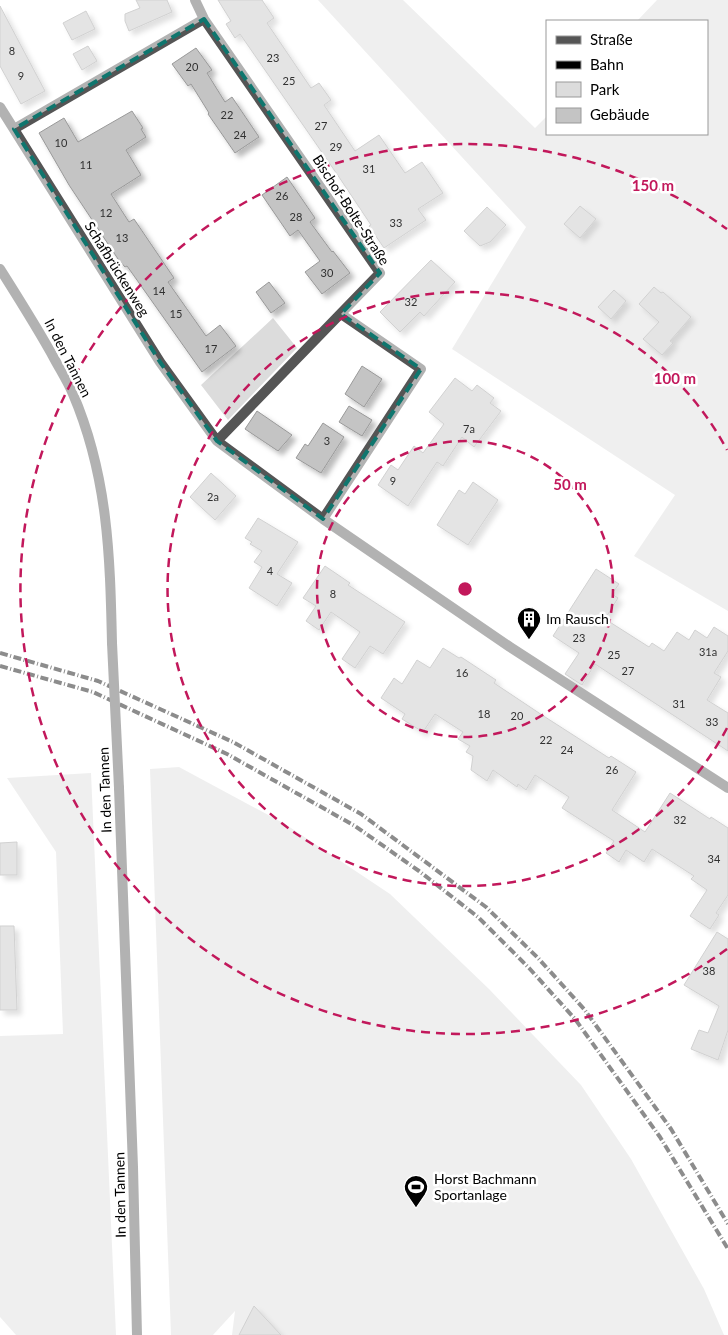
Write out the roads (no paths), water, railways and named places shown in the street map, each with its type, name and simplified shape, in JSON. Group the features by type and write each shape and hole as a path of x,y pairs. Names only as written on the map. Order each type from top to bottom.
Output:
{"street":[{"name":"Bischof-Bolte-Straße","path":"195,0 204,19 380,273 217,441"},
{"path":"14,129 204,19"},
{"name":"Schafbrückenweg","path":"0,107 160,362 217,441"},
{"name":"In den Tannen","path":"0,269 32,319 73,392 96,462 106,516 110,561 134,1167 136,1335"},
{"path":"323,519 421,369 341,314"},
{"path":"217,441 323,519 510,647 728,788"}],"railway":[{"path":"0,653 98,681 233,742 361,814 486,907 538,958 584,1009 671,1129 728,1224"},
{"path":"0,666 93,692 227,754 355,826 419,871 478,917 529,968 575,1019 660,1137 728,1249"}],"place":[{"name":"Im Rausch","path":"529,640"},
{"name":"Horst Bachmann Sportanlage","path":"416,1208"}]}
